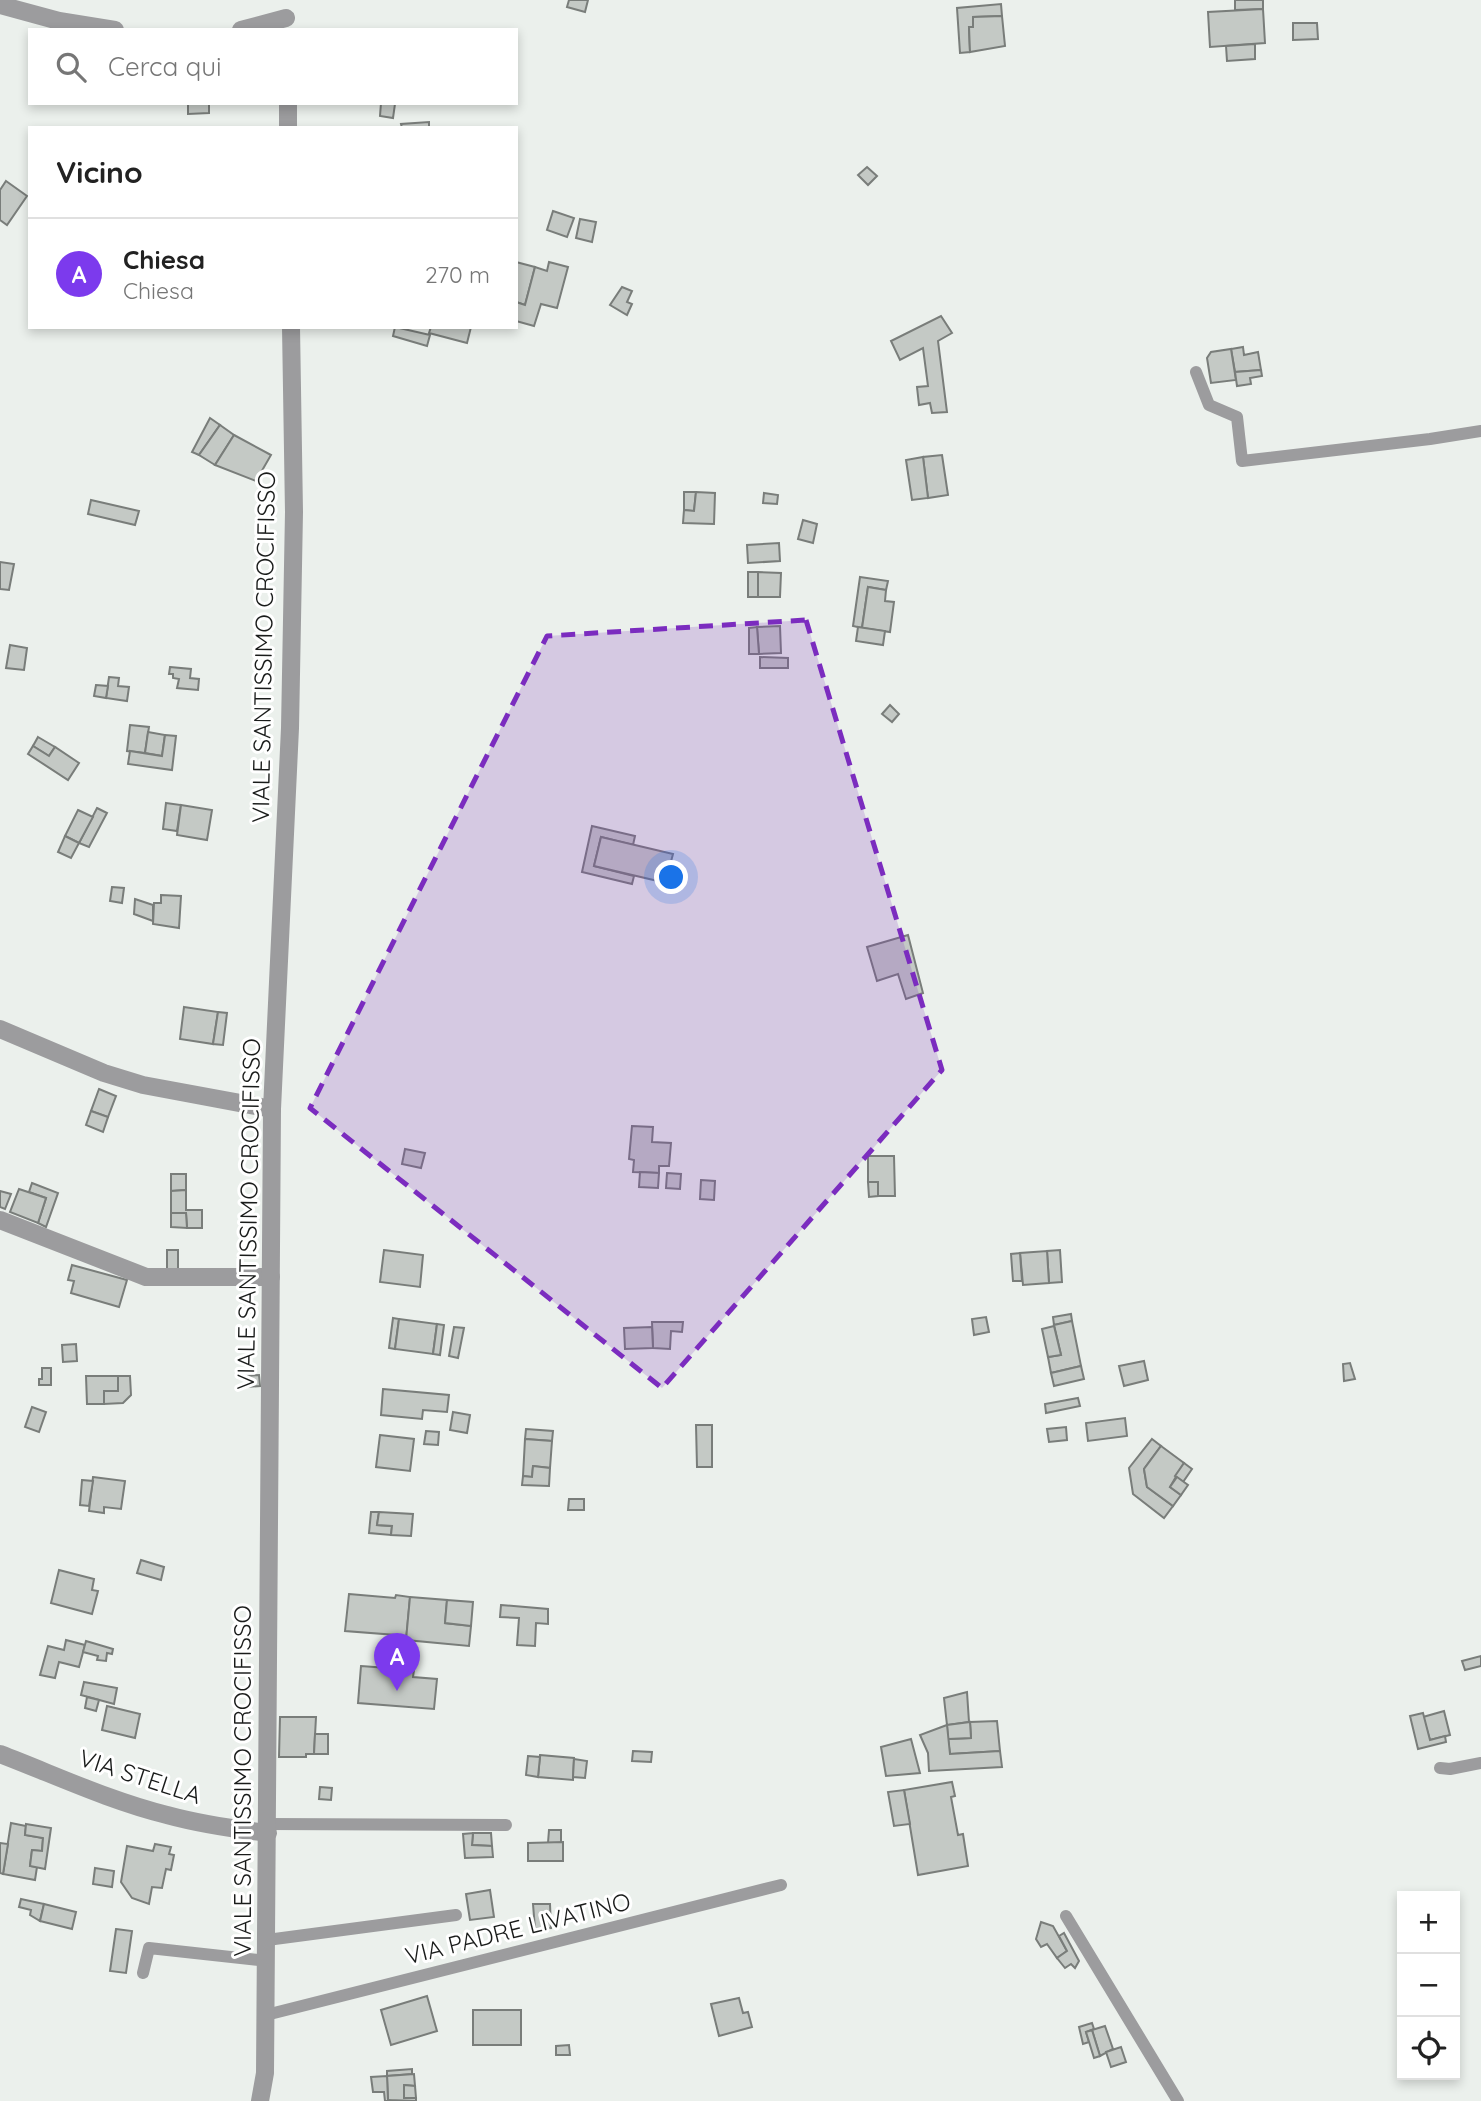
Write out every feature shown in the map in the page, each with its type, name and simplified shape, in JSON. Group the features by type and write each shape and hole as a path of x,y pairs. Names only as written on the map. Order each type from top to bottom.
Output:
{"street":[{"path":"0,5 59,21 102,28"},
{"path":"247,28 286,16"},
{"path":"288,105 288,126"},
{"name":"VIALE SANTISSIMO CROCIFISSO","path":"260,2101 265,2073 267,1961 272,1109 290,728 294,512 291,329"},
{"path":"0,1029 104,1073 143,1085 272,1109"},
{"path":"0,1220 146,1277 271,1278"},
{"name":"VIA STELLA","path":"0,1754 164,1815 215,1826 268,1828"}],"lane":[{"path":"1196,372 1209,405 1237,417 1242,461 1481,431"},
{"path":"1440,1768 1450,1769 1481,1763"},
{"path":"268,1828 506,1825"},
{"name":"VIA PADRE LIVATINO","path":"266,2015 781,1885"},
{"path":"267,1940 456,1915"},
{"path":"1066,1916 1178,2101"},
{"path":"143,1973 149,1948 267,1961"}],"highlighted area":[{"path":"806,620 942,1070 662,1388 310,1108 547,636"}],"building":[{"path":"569,0 588,0 585,12 567,7"},
{"path":"1235,0 1263,0 1263,9 1235,10"},
{"path":"1001,4 1002,16 973,17 973,27 969,27 970,52 960,53 957,8"},
{"path":"1263,9 1265,43 1210,47 1208,12"},
{"path":"1002,16 1005,46 970,52 969,27 973,27 973,17"},
{"path":"1293,23 1317,23 1318,39 1293,40"},
{"path":"1255,44 1255,59 1227,61 1226,46"},
{"path":"188,105 209,105 209,113 188,114"},
{"path":"381,105 395,105 393,118 380,116"},
{"path":"429,122 429,126 402,126"},
{"path":"867,167 877,176 868,185 858,175"},
{"path":"6,181 27,196 7,225 0,220 0,190"},
{"path":"553,211 574,218 567,237 547,230"},
{"path":"580,219 596,222 592,242 576,238"},
{"path":"549,262 568,267 557,308 541,304 534,326 518,322 518,303 525,305 535,267 547,271"},
{"path":"518,263 535,267 525,305 518,303"},
{"path":"622,287 632,291 627,302 632,304 627,315 610,305"},
{"path":"941,316 952,333 938,341 947,412 932,413 930,403 919,405 917,387 928,386 923,348 900,360 891,341"},
{"path":"395,329 430,335 427,346 393,336"},
{"path":"430,329 470,329 467,343 429,333"},
{"path":"1243,347 1244,355 1258,352 1261,370 1235,372 1231,349"},
{"path":"1231,349 1236,380 1211,383 1207,358 1211,352"},
{"path":"1261,370 1262,376 1250,378 1251,384 1237,386 1235,372"},
{"path":"210,418 220,425 199,455 192,452"},
{"path":"220,425 234,435 215,465 199,455"},
{"path":"234,435 271,455 256,481 215,465"},
{"path":"942,455 948,495 928,498 923,457"},
{"path":"923,457 928,498 912,500 906,460"},
{"path":"684,492 696,492 694,511 684,510"},
{"path":"696,492 715,493 714,524 683,523 684,510 694,511"},
{"path":"764,493 778,495 777,504 763,503"},
{"path":"91,500 139,511 135,525 88,514"},
{"path":"803,520 817,524 813,543 798,539"},
{"path":"779,543 780,561 748,563 747,545"},
{"path":"0,562 14,564 9,590 0,589"},
{"path":"748,572 758,572 758,597 748,597"},
{"path":"758,572 781,573 780,597 758,597"},
{"path":"860,577 888,581 886,590 868,587 862,628 853,626"},
{"path":"868,587 886,590 885,601 894,602 890,632 862,628"},
{"path":"780,626 781,653 759,654 757,627"},
{"path":"757,627 759,654 749,654 749,628"},
{"path":"858,627 885,631 883,645 856,641"},
{"path":"10,645 27,648 24,670 6,668"},
{"path":"760,657 788,658 788,668 760,668"},
{"path":"170,667 191,669 190,678 199,679 198,690 177,688 179,679 169,674"},
{"path":"109,677 119,678 118,686 129,687 127,701 106,698"},
{"path":"96,685 108,686 106,698 94,696"},
{"path":"890,705 899,714 892,722 882,714"},
{"path":"130,725 149,727 145,753 127,751"},
{"path":"148,732 165,735 162,756 145,753"},
{"path":"165,735 176,736 172,770 128,764 130,751 162,756"},
{"path":"38,737 55,747 49,756 33,746"},
{"path":"33,746 49,756 55,747 79,763 68,780 28,754"},
{"path":"166,803 181,805 177,831 163,829"},
{"path":"181,805 212,810 207,840 177,835"},
{"path":"97,808 107,813 89,847 79,843"},
{"path":"78,810 93,817 79,843 65,836"},
{"path":"592,826 635,836 633,845 601,837 594,866 634,876 632,884 582,872"},
{"path":"65,836 79,843 71,858 58,852"},
{"path":"601,837 673,854 662,882 594,866"},
{"path":"112,887 124,888 122,903 110,901"},
{"path":"161,895 181,896 179,928 153,924 154,903 161,903"},
{"path":"135,899 153,905 153,921 134,914"},
{"path":"908,935 923,993 906,999 898,974 877,981 867,947"},
{"path":"184,1007 218,1012 213,1044 180,1039"},
{"path":"218,1012 227,1013 223,1045 213,1044"},
{"path":"99,1089 116,1096 108,1117 91,1111"},
{"path":"91,1111 108,1117 103,1132 86,1125"},
{"path":"632,1126 653,1127 652,1142 671,1143 669,1166 659,1166 659,1173 633,1172 634,1160 629,1159"},
{"path":"405,1149 425,1153 421,1168 402,1164"},
{"path":"868,1156 894,1156 895,1196 878,1196 878,1182 868,1182"},
{"path":"640,1172 659,1173 658,1188 639,1187"},
{"path":"667,1173 681,1174 680,1189 666,1188"},
{"path":"171,1174 186,1174 186,1190 171,1191"},
{"path":"701,1180 715,1181 714,1200 700,1199"},
{"path":"868,1182 878,1182 878,1196 869,1197"},
{"path":"32,1183 58,1193 46,1227 38,1223 46,1198 29,1192"},
{"path":"19,1189 46,1198 38,1223 10,1212"},
{"path":"186,1190 186,1210 202,1210 202,1228 187,1228 186,1213 171,1213 171,1191"},
{"path":"0,1191 11,1194 5,1209 0,1207"},
{"path":"171,1213 186,1213 187,1228 171,1227"},
{"path":"167,1250 178,1250 178,1273 167,1273"},
{"path":"384,1250 423,1255 420,1287 380,1282"},
{"path":"1060,1250 1062,1282 1049,1283 1047,1251"},
{"path":"1047,1251 1049,1283 1023,1285 1020,1253"},
{"path":"1020,1253 1022,1281 1013,1281 1011,1254"},
{"path":"72,1265 127,1280 119,1307 71,1293 74,1281 68,1280"},
{"path":"1071,1314 1072,1321 1054,1325 1053,1317"},
{"path":"986,1317 989,1332 974,1335 972,1319"},
{"path":"393,1318 399,1319 395,1349 389,1348"},
{"path":"399,1319 437,1324 433,1354 395,1349"},
{"path":"1072,1321 1081,1366 1051,1373 1048,1357 1061,1355 1054,1325"},
{"path":"652,1322 683,1322 682,1332 671,1331 670,1349 653,1348"},
{"path":"437,1324 444,1325 440,1355 433,1354"},
{"path":"1054,1326 1061,1355 1048,1357 1042,1329"},
{"path":"454,1327 464,1328 458,1358 449,1356"},
{"path":"652,1327 653,1348 625,1349 624,1328"},
{"path":"76,1344 77,1361 63,1362 62,1345"},
{"path":"1144,1361 1148,1380 1124,1386 1119,1366"},
{"path":"1350,1363 1355,1379 1344,1381 1343,1364"},
{"path":"1081,1366 1084,1379 1054,1386 1051,1373"},
{"path":"42,1368 51,1368 51,1385 39,1385"},
{"path":"259,1375 260,1386 246,1387 245,1376"},
{"path":"86,1376 118,1376 118,1391 104,1391 104,1404 87,1404"},
{"path":"118,1376 130,1376 131,1395 123,1403 104,1404 104,1391 118,1391"},
{"path":"383,1389 449,1395 447,1412 423,1410 422,1419 381,1415"},
{"path":"1078,1398 1080,1406 1046,1413 1045,1404"},
{"path":"32,1407 46,1412 39,1432 25,1427"},
{"path":"453,1412 470,1415 467,1433 450,1430"},
{"path":"1125,1418 1127,1436 1088,1441 1086,1423"},
{"path":"696,1425 712,1425 712,1467 697,1467"},
{"path":"1066,1427 1067,1440 1049,1442 1047,1429"},
{"path":"526,1429 553,1431 552,1441 525,1439"},
{"path":"426,1431 439,1432 438,1445 424,1444"},
{"path":"380,1435 414,1439 410,1471 376,1467"},
{"path":"525,1439 552,1441 550,1468 533,1466 532,1477 523,1476"},
{"path":"1152,1439 1161,1446 1144,1469 1147,1487 1173,1506 1164,1518 1133,1494 1129,1468"},
{"path":"1161,1446 1184,1463 1170,1487 1181,1495 1173,1506 1147,1487 1144,1469"},
{"path":"1184,1463 1192,1469 1183,1482 1175,1476"},
{"path":"533,1466 550,1468 549,1486 522,1485 523,1476 532,1477"},
{"path":"93,1477 125,1481 121,1509 104,1507 104,1513 89,1511"},
{"path":"1177,1477 1188,1485 1181,1495 1170,1487"},
{"path":"82,1480 93,1481 89,1506 80,1505"},
{"path":"569,1499 584,1499 584,1510 568,1510"},
{"path":"371,1512 379,1512 377,1525 392,1526 391,1535 369,1533"},
{"path":"379,1512 413,1514 411,1536 391,1535 392,1526 377,1525"},
{"path":"141,1560 164,1567 161,1580 137,1573"},
{"path":"59,1570 94,1579 92,1590 98,1591 92,1614 51,1603"},
{"path":"349,1594 410,1597 406,1640 396,1639 396,1635 345,1631"},
{"path":"410,1597 447,1600 445,1623 471,1626 469,1646 406,1640"},
{"path":"447,1600 473,1602 471,1626 445,1623"},
{"path":"501,1605 548,1609 548,1624 536,1623 535,1646 517,1645 519,1618 500,1617"},
{"path":"66,1640 85,1645 79,1667 59,1662 55,1678 40,1675 48,1646 64,1650"},
{"path":"86,1641 113,1649 112,1654 107,1653 106,1661 97,1660 98,1656 83,1652"},
{"path":"1481,1656 1481,1666 1465,1670 1462,1661"},
{"path":"361,1666 414,1670 413,1677 437,1679 434,1709 358,1703"},
{"path":"84,1682 117,1688 114,1704 81,1695"},
{"path":"967,1692 969,1722 947,1725 944,1698"},
{"path":"87,1697 99,1700 96,1711 85,1708"},
{"path":"107,1706 140,1714 135,1738 102,1730"},
{"path":"1444,1711 1450,1735 1430,1740 1423,1717"},
{"path":"1423,1713 1430,1740 1445,1736 1446,1742 1418,1749 1410,1716"},
{"path":"280,1717 316,1717 314,1754 306,1754 306,1757 279,1757"},
{"path":"997,1721 1000,1751 950,1754 948,1739 971,1738 970,1722"},
{"path":"970,1722 971,1738 948,1739 947,1725"},
{"path":"947,1725 950,1754 1000,1751 1002,1767 929,1771 928,1753 920,1735"},
{"path":"315,1734 328,1734 328,1754 314,1754"},
{"path":"911,1739 920,1773 886,1776 881,1747"},
{"path":"633,1751 652,1752 651,1762 632,1761"},
{"path":"540,1755 574,1758 573,1780 538,1777"},
{"path":"528,1756 540,1757 538,1777 526,1775"},
{"path":"574,1759 587,1761 585,1778 573,1777"},
{"path":"952,1782 955,1796 951,1797 958,1835 963,1834 968,1866 918,1875 904,1790"},
{"path":"320,1787 332,1788 331,1800 319,1799"},
{"path":"904,1790 910,1824 894,1826 888,1792"},
{"path":"11,1823 26,1826 25,1835 43,1838 42,1851 32,1850 30,1866 37,1867 35,1880 3,1874"},
{"path":"26,1824 51,1828 45,1869 30,1866 32,1850 42,1851 43,1838 25,1835"},
{"path":"549,1830 561,1830 561,1843 548,1843"},
{"path":"473,1833 491,1833 492,1846 472,1845"},
{"path":"473,1833 472,1845 492,1846 493,1857 465,1858 463,1834"},
{"path":"563,1842 563,1861 528,1861 528,1843"},
{"path":"0,1843 8,1844 3,1874 0,1873"},
{"path":"155,1844 171,1847 169,1854 174,1855 171,1870 166,1869 162,1888 152,1887 149,1904 132,1898 121,1882 127,1846 153,1851"},
{"path":"95,1868 114,1871 112,1887 93,1884"},
{"path":"490,1890 494,1917 470,1920 466,1894"},
{"path":"21,1899 44,1904 40,1921 30,1915 31,1910 19,1907"},
{"path":"44,1904 76,1912 72,1929 40,1921"},
{"path":"533,1904 550,1904 551,1928 535,1929"},
{"path":"1041,1922 1053,1926 1067,1951 1057,1958 1047,1944 1041,1947 1036,1939"},
{"path":"116,1929 132,1931 126,1973 110,1971"},
{"path":"1064,1933 1079,1961 1075,1968 1071,1964 1065,1968 1057,1958 1067,1951 1059,1936"},
{"path":"427,1996 437,2031 391,2045 381,2010"},
{"path":"739,1998 743,2013 748,2012 752,2027 719,2036 711,2004"},
{"path":"473,2010 521,2010 521,2045 473,2045"},
{"path":"1092,2023 1094,2029 1086,2032 1089,2042 1083,2044 1079,2027"},
{"path":"1105,2026 1113,2049 1100,2056 1092,2030"},
{"path":"1092,2030 1100,2056 1094,2058 1086,2032"},
{"path":"569,2045 570,2055 556,2055 556,2046"},
{"path":"1121,2047 1126,2062 1111,2067 1106,2052"},
{"path":"412,2069 412,2074 387,2076 387,2071"},
{"path":"414,2074 415,2086 404,2085 404,2098 416,2098 416,2101 388,2100 387,2076"},
{"path":"387,2076 388,2100 392,2101 385,2101 384,2092 373,2092 371,2077"},
{"path":"404,2085 415,2086 416,2098 404,2098"}],"place":[{"name":"Chiesa","path":"397,1691"}]}
